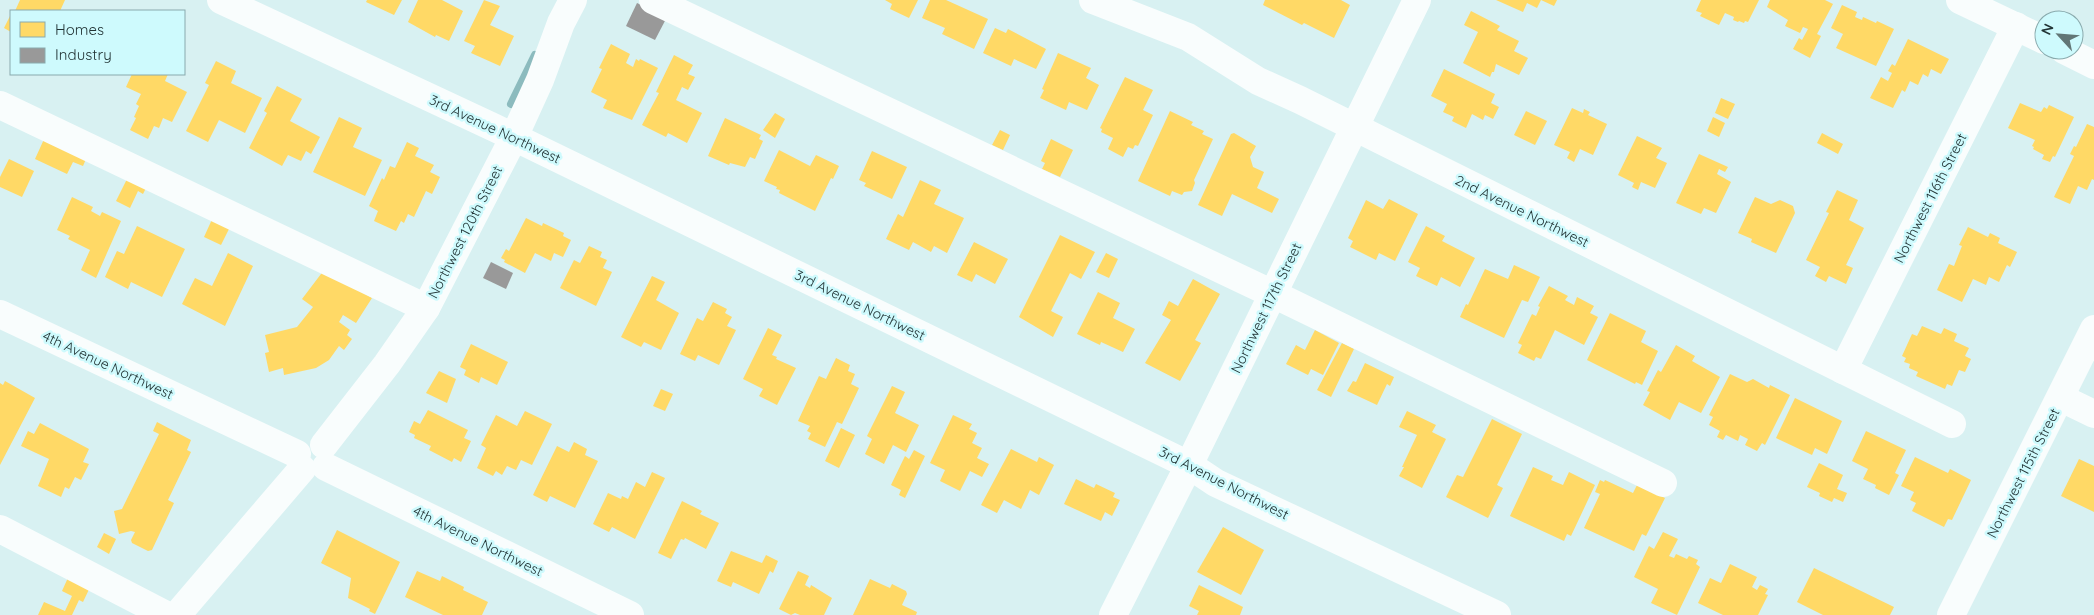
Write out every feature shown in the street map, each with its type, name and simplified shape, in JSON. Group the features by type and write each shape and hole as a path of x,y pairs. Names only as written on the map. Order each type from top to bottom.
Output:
{"street":[{"name":"3rd Avenue Northwest","path":"220,0 514,137 1189,465 1216,483 1497,615"},
{"name":"Northwest 120th Street","path":"177,615 312,458 387,364 426,308 514,137 540,80 561,23 572,0"},
{"path":"653,0 1273,294 1663,483"},
{"name":"2nd Avenue Northwest","path":"1093,0 1188,36 1258,81 1952,424"},
{"name":"Northwest 117th Street","path":"1113,615 1418,0"},
{"path":"1960,0 2034,35"},
{"name":"Northwest 116th Street","path":"1843,370 2016,26"},
{"path":"0,105 426,308"},
{"name":"4th Avenue Northwest","path":"0,314 312,458 630,615"},
{"name":"Northwest 115th Street","path":"1951,615 2094,329"},
{"path":"2061,398 2094,414"},
{"path":"0,529 166,615"}],"building: Homes":[{"path":"20,0 65,0 60,10 15,10"},
{"path":"367,0 402,0 394,15 366,2"},
{"path":"418,0 442,0 463,11 449,41 436,35 435,37 408,22"},
{"path":"484,0 500,6 490,25 514,36 500,66 471,53 475,46 464,41"},
{"path":"885,0 918,0 909,18 890,9 892,4"},
{"path":"930,0 946,0 988,19 974,49 942,34 945,28 922,18"},
{"path":"1265,0 1341,0 1350,5 1334,38 1304,23 1302,25 1263,5"},
{"path":"1496,0 1541,0 1537,8 1527,3 1523,12"},
{"path":"1541,0 1557,0 1554,6"},
{"path":"1701,0 1759,0 1748,22 1738,22 1733,20 1734,17 1725,13 1719,25 1700,16 1702,13 1696,11"},
{"path":"1770,0 1825,0 1833,4 1817,34 1821,36 1810,58 1793,49 1799,38 1802,40 1808,29 1803,27 1800,33 1785,26 1788,20 1767,7"},
{"path":"1842,5 1857,12 1855,17 1862,20 1863,17 1876,23 1877,21 1894,29 1876,66 1836,48 1843,34 1831,28"},
{"path":"1471,11 1500,26 1497,30 1519,41 1514,51 1528,58 1519,75 1496,64 1494,72 1492,72 1490,77 1463,63 1478,32 1464,25"},
{"path":"10,16 10,31 4,28"},
{"path":"995,28 1006,33 1008,29 1046,49 1036,69 1014,59 1011,66 983,53"},
{"path":"1908,39 1949,59 1941,74 1931,69 1928,77 1923,74 1918,85 1910,81 1905,92 1902,90 1893,108 1870,98 1881,77 1888,81 1892,73 1888,71 1892,64 1895,66"},
{"path":"611,44 630,54 626,63 633,67 636,59 639,61 640,59 658,68 632,120 603,108 607,100 591,92 602,69 599,68"},
{"path":"1058,53 1091,68 1086,78 1099,85 1087,110 1069,102 1066,110 1040,98"},
{"path":"674,55 693,65 688,74 695,77 688,90 682,87 676,100 702,113 687,143 668,133 666,137 642,125 659,93 656,92"},
{"path":"216,61 236,71 231,83 262,98 245,133 219,120 208,142 186,131 209,85 205,83"},
{"path":"1444,69 1495,94 1491,103 1499,107 1493,119 1485,115 1483,120 1472,114 1466,128 1452,121 1454,117 1443,112 1447,104 1431,96"},
{"path":"132,75 168,75 165,81 187,92 172,122 163,118 159,128 154,126 148,139 130,130 136,118 134,117 139,106 136,104 141,94 126,87"},
{"path":"1125,77 1153,90 1143,110 1153,115 1138,146 1135,145 1133,149 1128,147 1123,157 1108,149 1113,138 1101,132 1102,129 1100,128"},
{"path":"277,86 302,99 290,121 320,137 311,154 306,151 301,161 288,155 282,166 249,148 267,113 264,111"},
{"path":"1721,98 1735,104 1728,119 1715,113"},
{"path":"2020,103 2041,112 2044,107 2047,109 2049,105 2074,117 2055,157 2053,156 2050,162 2042,159 2044,155 2033,149 2034,147 2032,146 2035,140 2008,128"},
{"path":"1572,108 1583,113 1584,109 1590,112 1588,115 1607,124 1593,155 1580,149 1574,162 1567,158 1570,152 1554,145"},
{"path":"1170,111 1193,122 1191,125 1204,131 1202,134 1213,139 1194,180 1195,183 1192,191 1184,192 1182,195 1172,191 1170,196 1138,181"},
{"path":"1526,111 1547,121 1535,145 1514,135"},
{"path":"775,113 785,119 775,138 763,130"},
{"path":"339,117 362,128 353,147 382,160 365,196 313,172"},
{"path":"1713,117 1725,123 1719,137 1707,131"},
{"path":"725,118 761,135 759,139 763,141 755,159 750,157 745,167 730,163 729,165 708,156"},
{"path":"2087,124 2094,127 2094,180 2092,179 2087,190 2078,186 2070,204 2054,197 2074,156 2070,154 2074,146 2076,147"},
{"path":"1000,130 1010,135 1003,150 992,145"},
{"path":"1234,133 1256,146 1250,157 1253,167 1264,172 1257,188 1279,199 1272,213 1232,194 1222,216 1198,205 1231,134"},
{"path":"1822,133 1843,144 1838,154 1817,143"},
{"path":"1637,136 1662,148 1656,158 1667,163 1655,188 1641,182 1638,190 1632,187 1634,183 1618,175"},
{"path":"45,137 89,152 83,166 73,162 67,174 35,159"},
{"path":"1051,139 1073,150 1060,177 1042,169 1045,163 1041,161"},
{"path":"407,142 419,148 415,156 434,165 430,172 440,177 432,194 426,191 414,217 408,214 404,223 401,221 396,231 374,221 378,211 369,206 382,178 384,180 390,166 395,168"},
{"path":"779,150 810,166 816,155 839,166 815,211 779,193 780,190 776,189 777,187 764,181"},
{"path":"872,151 907,167 892,199 864,186 866,183 859,180"},
{"path":"1699,154 1728,167 1725,172 1719,169 1717,174 1731,182 1716,213 1704,208 1701,214 1676,203"},
{"path":"9,159 34,171 22,197 0,187 0,177"},
{"path":"127,179 148,184 143,194 138,191 130,208 116,201"},
{"path":"920,180 941,190 934,204 964,218 947,253 934,246 931,252 913,242 909,250 886,239 898,214 903,217"},
{"path":"1837,190 1858,200 1849,220 1864,228 1846,265 1853,268 1846,284 1829,276 1826,282 1815,276 1820,267 1806,260 1829,213 1826,212"},
{"path":"72,197 93,207 91,211 100,216 102,212 121,221 96,278 81,270 90,250 68,239 70,236 57,230"},
{"path":"1755,197 1771,204 1780,200 1793,206 1795,213 1776,253 1751,242 1752,239 1738,233"},
{"path":"1389,199 1418,214 1395,261 1379,253 1376,260 1350,247 1353,241 1348,238 1366,200 1383,209"},
{"path":"214,215 232,223 221,245 204,237"},
{"path":"526,218 542,226 543,223 564,233 563,236 571,240 563,257 554,253 551,261 535,253 525,273 504,262 505,260 501,258 506,249 509,251"},
{"path":"137,226 185,249 162,297 131,282 128,289 105,277 117,251 124,254"},
{"path":"1426,226 1445,236 1442,241 1475,258 1460,287 1441,277 1437,286 1416,276 1420,268 1408,262"},
{"path":"1968,227 1988,237 1990,233 2000,238 1998,243 2017,252 2010,267 2007,265 1999,282 1989,277 1986,285 1973,279 1962,302 1937,290 1949,264 1954,266 1962,246 1959,245"},
{"path":"1060,235 1095,252 1081,279 1070,273 1051,311 1063,317 1053,337 1019,317"},
{"path":"974,242 1008,259 995,284 976,274 972,282 957,275"},
{"path":"589,246 602,252 600,257 607,260 603,268 612,272 596,306 560,288 574,260 580,263"},
{"path":"228,253 253,266 225,326 182,304 195,278 212,286"},
{"path":"1106,253 1118,259 1109,278 1096,272"},
{"path":"1514,265 1540,277 1528,302 1522,300 1504,338 1460,317 1466,304 1468,305 1485,269 1508,279"},
{"path":"324,270 372,298 356,323 343,315 339,322 350,330 347,335 352,339 344,350 339,346 329,360 316,368 284,375 283,368 269,372 265,353 269,352 265,335 297,327 313,307 302,299"},
{"path":"652,276 665,282 656,300 679,313 661,350 644,342 641,347 621,337"},
{"path":"1193,279 1220,294 1195,340 1201,343 1180,381 1145,363 1171,320 1162,315 1169,301 1178,306"},
{"path":"1549,286 1568,296 1565,300 1574,305 1577,297 1594,306 1590,313 1598,317 1584,345 1555,330 1541,359 1536,357 1534,361 1518,353 1522,345 1518,343 1532,314 1536,316 1540,307 1538,306"},
{"path":"1098,292 1120,303 1113,318 1135,329 1123,352 1101,342 1100,345 1077,334"},
{"path":"713,302 727,309 725,313 732,317 727,326 736,330 719,365 698,355 695,361 680,354 697,318 703,321"},
{"path":"1610,313 1646,331 1641,342 1658,351 1642,385 1636,382 1635,384 1587,360"},
{"path":"1922,326 1941,334 1944,328 1957,334 1954,341 1969,348 1965,356 1971,359 1965,372 1959,370 1952,386 1947,384 1945,389 1916,376 1918,372 1909,368 1910,364 1904,362 1906,358 1902,356 1912,334 1917,336"},
{"path":"768,328 782,335 772,355 777,357 776,359 796,368 777,405 759,396 763,389 743,379"},
{"path":"1315,330 1339,343 1323,375 1311,369 1308,375 1286,364 1296,345 1305,350"},
{"path":"1342,343 1354,349 1331,397 1317,390"},
{"path":"471,344 508,362 497,385 481,377 479,383 464,375 466,370 460,367"},
{"path":"1676,345 1695,356 1692,361 1720,377 1701,413 1679,402 1670,420 1643,405 1650,392 1647,391 1658,370 1661,372"},
{"path":"836,358 850,365 848,371 855,374 851,384 859,388 842,424 837,422 825,447 808,439 811,433 807,431 810,426 798,421 819,376 826,379"},
{"path":"1365,363 1394,377 1390,386 1387,384 1377,405 1347,391 1353,381 1356,382"},
{"path":"439,371 456,379 447,403 426,393"},
{"path":"1730,374 1747,382 1753,379 1769,388 1770,385 1790,395 1765,445 1762,443 1757,451 1745,445 1748,439 1740,435 1738,441 1726,435 1723,440 1717,437 1720,431 1709,425 1713,417 1709,415"},
{"path":"5,381 35,398 0,465 0,383 3,385"},
{"path":"892,386 905,392 895,413 919,425 906,452 893,445 884,464 865,454 872,439 867,436"},
{"path":"661,389 673,394 665,411 653,406"},
{"path":"1795,398 1842,421 1827,454 1815,448 1812,455 1776,438"},
{"path":"428,410 468,430 464,438 471,441 461,462 454,458 452,462 429,450 431,446 414,438 415,435 409,432 414,421 420,424"},
{"path":"525,411 552,424 532,465 521,460 516,470 507,466 502,475 496,471 493,476 477,468 486,448 481,445 496,415 517,426"},
{"path":"1407,411 1436,425 1432,432 1446,439 1422,488 1399,476 1417,435 1399,427"},
{"path":"953,415 972,424 969,429 977,433 972,443 982,448 977,458 989,464 982,477 970,471 960,491 940,481 945,470 930,463"},
{"path":"1492,419 1522,434 1497,485 1503,488 1488,518 1446,497 1457,475 1463,477"},
{"path":"157,422 191,440 187,450 191,452 168,500 174,503 152,550 148,551 132,543 131,540 135,532 119,534 114,511 122,509 159,434 153,431"},
{"path":"40,423 89,449 83,462 89,464 81,480 75,477 69,489 65,487 61,497 38,486 49,459 21,446 28,431 34,434"},
{"path":"841,428 855,435 839,468 825,461"},
{"path":"1866,431 1906,450 1895,473 1899,475 1889,495 1875,488 1876,485 1863,479 1868,469 1852,461"},
{"path":"574,442 587,449 585,455 598,461 575,508 550,496 547,502 533,495 557,446 569,452"},
{"path":"1011,449 1037,462 1039,457 1054,465 1039,495 1030,490 1021,509 1004,500 997,513 981,505"},
{"path":"914,450 925,456 905,498 899,495 901,490 891,485 905,456 909,459"},
{"path":"1915,457 1948,473 1950,469 1971,480 1952,520 1948,519 1944,527 1912,511 1916,503 1910,500 1914,492 1901,486"},
{"path":"2079,459 2094,466 2094,512 2061,496"},
{"path":"1819,463 1843,475 1837,489 1847,493 1843,502 1834,498 1832,502 1819,496 1820,493 1807,487"},
{"path":"1533,467 1553,476 1551,480 1563,485 1569,472 1595,485 1571,536 1567,534 1564,541 1510,516"},
{"path":"652,472 665,478 635,539 612,527 609,532 593,524 608,493 621,499 622,496 628,499 636,482 645,487"},
{"path":"1076,479 1094,488 1096,484 1115,493 1113,497 1120,500 1112,516 1105,512 1101,521 1064,504"},
{"path":"1600,480 1604,482 1605,480 1633,493 1637,485 1665,498 1646,536 1642,534 1634,551 1584,528 1600,494 1595,492"},
{"path":"682,501 702,511 700,514 719,523 706,549 685,538 684,540 681,539 671,559 658,553"},
{"path":"1223,527 1264,550 1241,595 1197,572"},
{"path":"337,530 400,562 375,614 369,611 370,609 348,598 351,578 321,563"},
{"path":"1663,532 1678,539 1669,556 1674,558 1676,554 1687,559 1689,556 1698,560 1696,564 1700,567 1677,615 1651,603 1658,589 1634,577 1649,546 1654,549"},
{"path":"104,533 116,539 109,554 97,547"},
{"path":"731,551 762,563 766,555 778,561 773,573 770,571 759,594 733,582 731,587 717,581"},
{"path":"1730,564 1757,577 1752,587 1757,590 1760,585 1768,589 1765,594 1768,595 1758,615 1723,615 1698,603 1710,578 1721,583"},
{"path":"1814,568 1894,607 1890,615 1823,615 1797,602"},
{"path":"71,571 93,581 83,602 79,600 72,615 38,615 44,602 65,611 72,596 62,591"},
{"path":"417,571 440,581 442,576 464,587 463,590 488,602 482,615 443,615 405,597"},
{"path":"798,571 809,576 805,585 810,588 811,585 832,598 824,615 800,615 795,613 791,615 779,609"},
{"path":"870,579 890,588 892,584 906,591 907,594 902,605 917,612 916,615 853,615"},
{"path":"1199,585 1243,607 1240,615 1197,615 1199,611 1189,606"}],"building: Industry":[{"path":"637,3 667,17 655,40 626,26"},
{"path":"491,262 513,273 506,289 483,278"}],"waterway":[{"path":"511,104 535,55"}]}
